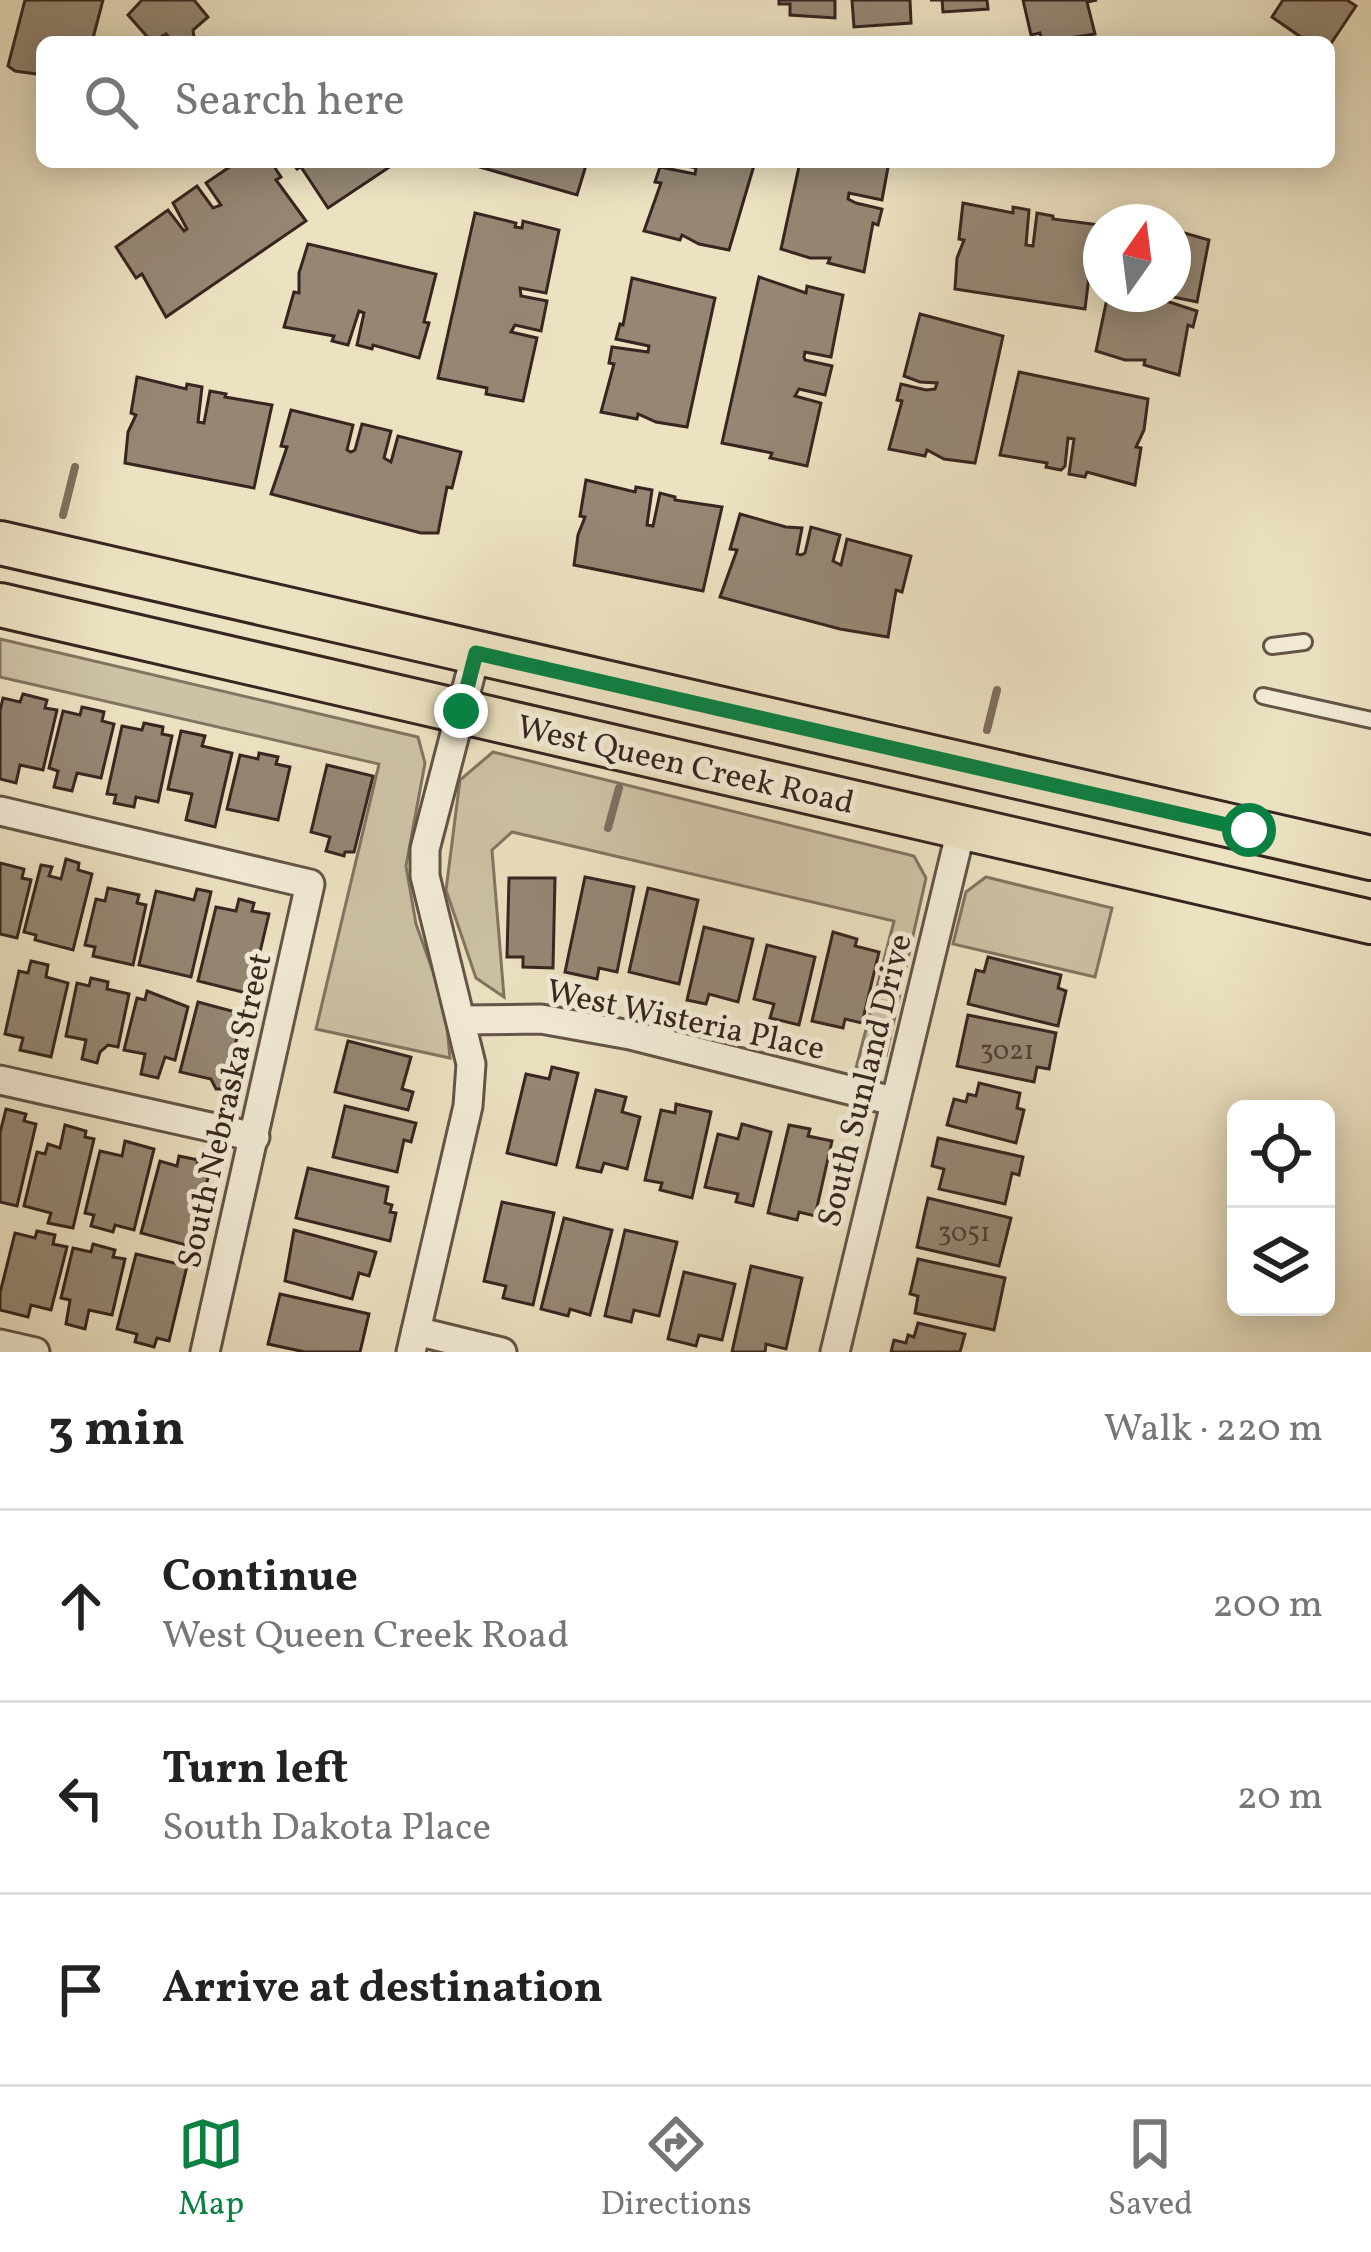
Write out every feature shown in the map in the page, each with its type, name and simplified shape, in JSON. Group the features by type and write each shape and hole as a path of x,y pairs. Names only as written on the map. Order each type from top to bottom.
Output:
{"main road":[{"name":"West Queen Creek Road","path":"0,543 1371,858"},
{"name":"West Queen Creek Road","path":"0,605 1371,922"}],"street":[{"path":"476,653 425,849 424,876 471,1064 468,1106 414,1341 502,1352"},
{"name":"South Nebraska Street","path":"0,811 310,884 205,1352"},
{"name":"South Sunland Drive","path":"835,1352 962,826"},
{"name":"West Wisteria Place","path":"462,1021 541,1019 630,1035 893,1101"},
{"path":"0,1080 255,1137"},
{"path":"0,1344 35,1352"}],"lane":[{"path":"1271,646 1304,642"},
{"path":"1263,695 1371,720"}],"shaded area":[{"path":"0,639 418,737 425,763 406,866 416,924 445,1005 450,1058 316,1029 379,764 0,677"},
{"path":"493,752 914,856 926,878 886,1056 856,1068 894,921 512,832 492,850 504,997 476,978 446,890 460,780"},
{"path":"986,877 1112,908 1095,977 953,944 966,892"}],"building":[{"path":"25,0 103,0 94,36 36,36 36,74 8,66"},
{"path":"142,0 194,0 208,17 193,30 194,36 147,36 128,15"},
{"path":"779,0 835,0 835,18 790,15 790,4 779,4"},
{"path":"852,0 910,0 911,23 854,27"},
{"path":"942,0 987,0 988,9 943,12"},
{"path":"1023,0 1097,0 1087,2 1095,34 1031,35"},
{"path":"1283,0 1347,0 1356,6 1335,38 1299,36 1272,17"},
{"path":"228,168 275,168 281,177 276,180 306,221 166,317 142,274 136,278 116,247 168,210 187,229 173,203 197,186 213,208 221,205 206,183"},
{"path":"302,168 388,168 328,208"},
{"path":"483,168 585,168 577,195"},
{"path":"660,168 695,174 696,168 753,168 729,250 682,235 680,240 644,231 661,183 655,182"},
{"path":"799,168 888,168 882,200 849,193 848,199 856,203 882,209 878,225 873,223 864,272 828,263 830,258 810,258 781,249"},
{"path":"963,203 1013,213 1013,207 1029,210 1026,245 1033,246 1037,213 1083,223 1083,309 955,289 957,258 964,240 959,239"},
{"path":"475,213 516,223 515,227 522,228 523,221 559,230 546,293 520,288 521,296 547,301 541,331 515,325 511,332 537,338 523,401 438,378"},
{"path":"1191,235 1209,240 1197,302 1191,301"},
{"path":"308,244 436,274 419,358 357,345 364,313 359,311 348,345 332,341 334,336 284,327 294,292 299,293 299,273"},
{"path":"759,277 806,293 807,286 843,295 831,357 805,352 804,357 832,366 825,395 799,389 795,396 821,403 807,466 722,443"},
{"path":"632,278 715,298 687,427 638,414 637,419 601,412 614,364 609,363 612,347 648,352 649,346 616,339"},
{"path":"1197,311 1193,327 1188,325 1179,375 1144,365 1145,360 1125,360 1096,351 1104,312"},
{"path":"920,314 1003,336 975,463 944,459 927,450 925,456 889,449 902,401 897,400 901,384 926,390 935,389 937,383 904,376"},
{"path":"1019,372 1148,399 1144,430 1136,447 1141,448 1135,485 1087,472 1085,477 1069,474 1074,439 1068,438 1061,470 1000,455"},
{"path":"137,377 186,389 187,384 202,387 198,422 204,423 210,391 272,405 254,488 125,463 128,432 136,415 131,413"},
{"path":"291,410 353,425 347,450 351,452 362,424 391,431 384,458 391,462 398,436 461,452 452,488 447,487 438,533 421,533 271,494 287,447 281,446"},
{"path":"586,480 635,492 636,487 652,490 647,525 653,526 660,493 722,507 703,591 574,565 585,517 580,516"},
{"path":"740,514 802,528 797,554 801,555 811,527 840,535 833,561 841,565 847,539 911,556 902,592 896,590 888,637 720,597 737,550 730,549"},
{"path":"23,694 47,700 45,708 57,710 43,770 20,765 16,783 0,779 0,711 3,698 20,702"},
{"path":"82,707 104,712 102,721 114,724 101,778 77,773 72,791 54,787 58,771 49,768 63,711 80,715"},
{"path":"144,723 163,727 162,734 172,736 158,802 136,797 134,807 114,803 116,795 107,794 122,726 142,730"},
{"path":"181,731 205,736 202,746 232,753 215,827 186,820 192,794 168,789"},
{"path":"259,753 278,757 276,764 290,767 278,820 227,809 240,755 258,759"},
{"path":"327,765 373,776 354,852 344,856 326,851 330,837 311,832"},
{"path":"66,859 92,874 73,950 35,940 36,935 24,932 41,865 52,867 49,876 61,879"},
{"path":"0,863 24,869 22,878 31,880 17,938 0,934"},
{"path":"585,877 634,887 617,972 599,968 597,979 565,972"},
{"path":"509,878 555,878 553,968 523,967 523,957 507,957"},
{"path":"108,888 139,895 137,903 146,905 133,965 93,956 95,947 85,945 96,899 105,901"},
{"path":"648,888 698,900 679,984 629,972"},
{"path":"197,889 211,892 191,977 139,965 156,891 194,900"},
{"path":"239,899 254,903 252,911 269,914 250,994 198,981 216,907 236,911"},
{"path":"704,927 753,939 738,1002 709,994 706,1004 687,1000"},
{"path":"833,932 857,939 855,946 879,952 862,1023 845,1019 843,1028 812,1021"},
{"path":"767,945 815,957 799,1025 770,1018 774,1004 754,999"},
{"path":"988,957 1061,975 1058,988 1066,991 1058,1026 968,1004 976,970 984,972"},
{"path":"31,961 48,965 46,977 68,983 51,1057 20,1050 23,1038 5,1034 19,971 28,973"},
{"path":"91,978 108,982 107,989 129,994 118,1047 108,1045 97,1063 82,1059 86,1040 66,1036 77,983 89,986"},
{"path":"147,991 188,1007 175,1060 165,1057 158,1078 141,1074 145,1054 124,1050 137,998 145,1000"},
{"path":"198,1002 243,1014 228,1073 229,1089 216,1089 211,1079 180,1072"},
{"path":"968,1015 1056,1033 1049,1069 1037,1067 1034,1082 957,1066"},
{"path":"348,1041 411,1057 402,1089 413,1092 408,1110 335,1092"},
{"path":"552,1067 578,1073 556,1165 507,1153 526,1074 549,1079"},
{"path":"979,1083 1020,1093 1017,1108 1024,1110 1016,1143 947,1125 954,1099 966,1102 968,1094 976,1096"},
{"path":"596,1090 626,1097 622,1112 640,1117 627,1169 604,1163 601,1172 577,1167"},
{"path":"676,1104 711,1112 692,1198 660,1190 662,1183 645,1180 661,1110 675,1113"},
{"path":"345,1106 416,1123 411,1142 404,1140 397,1172 333,1157"},
{"path":"6,1109 26,1114 24,1121 36,1124 17,1206 0,1202 0,1133"},
{"path":"742,1124 771,1132 753,1206 736,1202 738,1194 705,1187 718,1134 738,1139"},
{"path":"65,1125 86,1131 85,1137 94,1139 73,1228 48,1223 51,1213 24,1206 37,1152 45,1154 48,1144 60,1148"},
{"path":"789,1125 810,1129 808,1136 832,1141 815,1216 799,1212 797,1220 768,1213"},
{"path":"938,1138 1023,1157 1019,1175 1012,1173 1005,1204 939,1189 944,1169 932,1166"},
{"path":"125,1141 154,1149 134,1230 115,1225 113,1232 91,1226 94,1215 85,1213 100,1151 122,1156"},
{"path":"179,1156 198,1160 196,1170 209,1174 190,1246 141,1233 160,1161 177,1166"},
{"path":"308,1168 388,1187 385,1203 396,1213 390,1241 296,1218"},
{"path":"928,1198 1011,1218 999,1266 917,1247"},
{"path":"502,1202 554,1213 533,1305 503,1298 506,1286 484,1281"},
{"path":"564,1218 612,1230 590,1315 570,1309 568,1316 541,1309"},
{"path":"294,1230 376,1252 369,1276 359,1273 352,1299 285,1281"},
{"path":"625,1230 677,1242 659,1316 634,1310 631,1322 605,1316"},
{"path":"37,1231 55,1235 53,1244 67,1247 51,1310 31,1305 28,1317 0,1310 15,1233 35,1238"},
{"path":"93,1244 115,1250 113,1257 125,1259 112,1315 89,1310 85,1329 66,1324 70,1300 61,1298 73,1248 91,1252"},
{"path":"136,1254 187,1266 169,1341 157,1338 154,1347 135,1342 137,1334 117,1329"},
{"path":"918,1259 1005,1278 994,1330 915,1313 918,1296 910,1294"},
{"path":"751,1266 802,1278 786,1349 766,1344 765,1352 732,1352"},
{"path":"684,1272 735,1284 722,1340 699,1335 696,1346 668,1339"},
{"path":"280,1294 369,1314 360,1352 305,1352 268,1344"},
{"path":"918,1323 965,1334 960,1352 891,1352 894,1340 906,1343 908,1335 914,1337"}],"waterway":[{"path":"63,515 75,467"},
{"path":"987,730 997,690"},
{"path":"608,828 619,788"}],"route":[{"path":"461,711 476,653 1249,830"}]}
